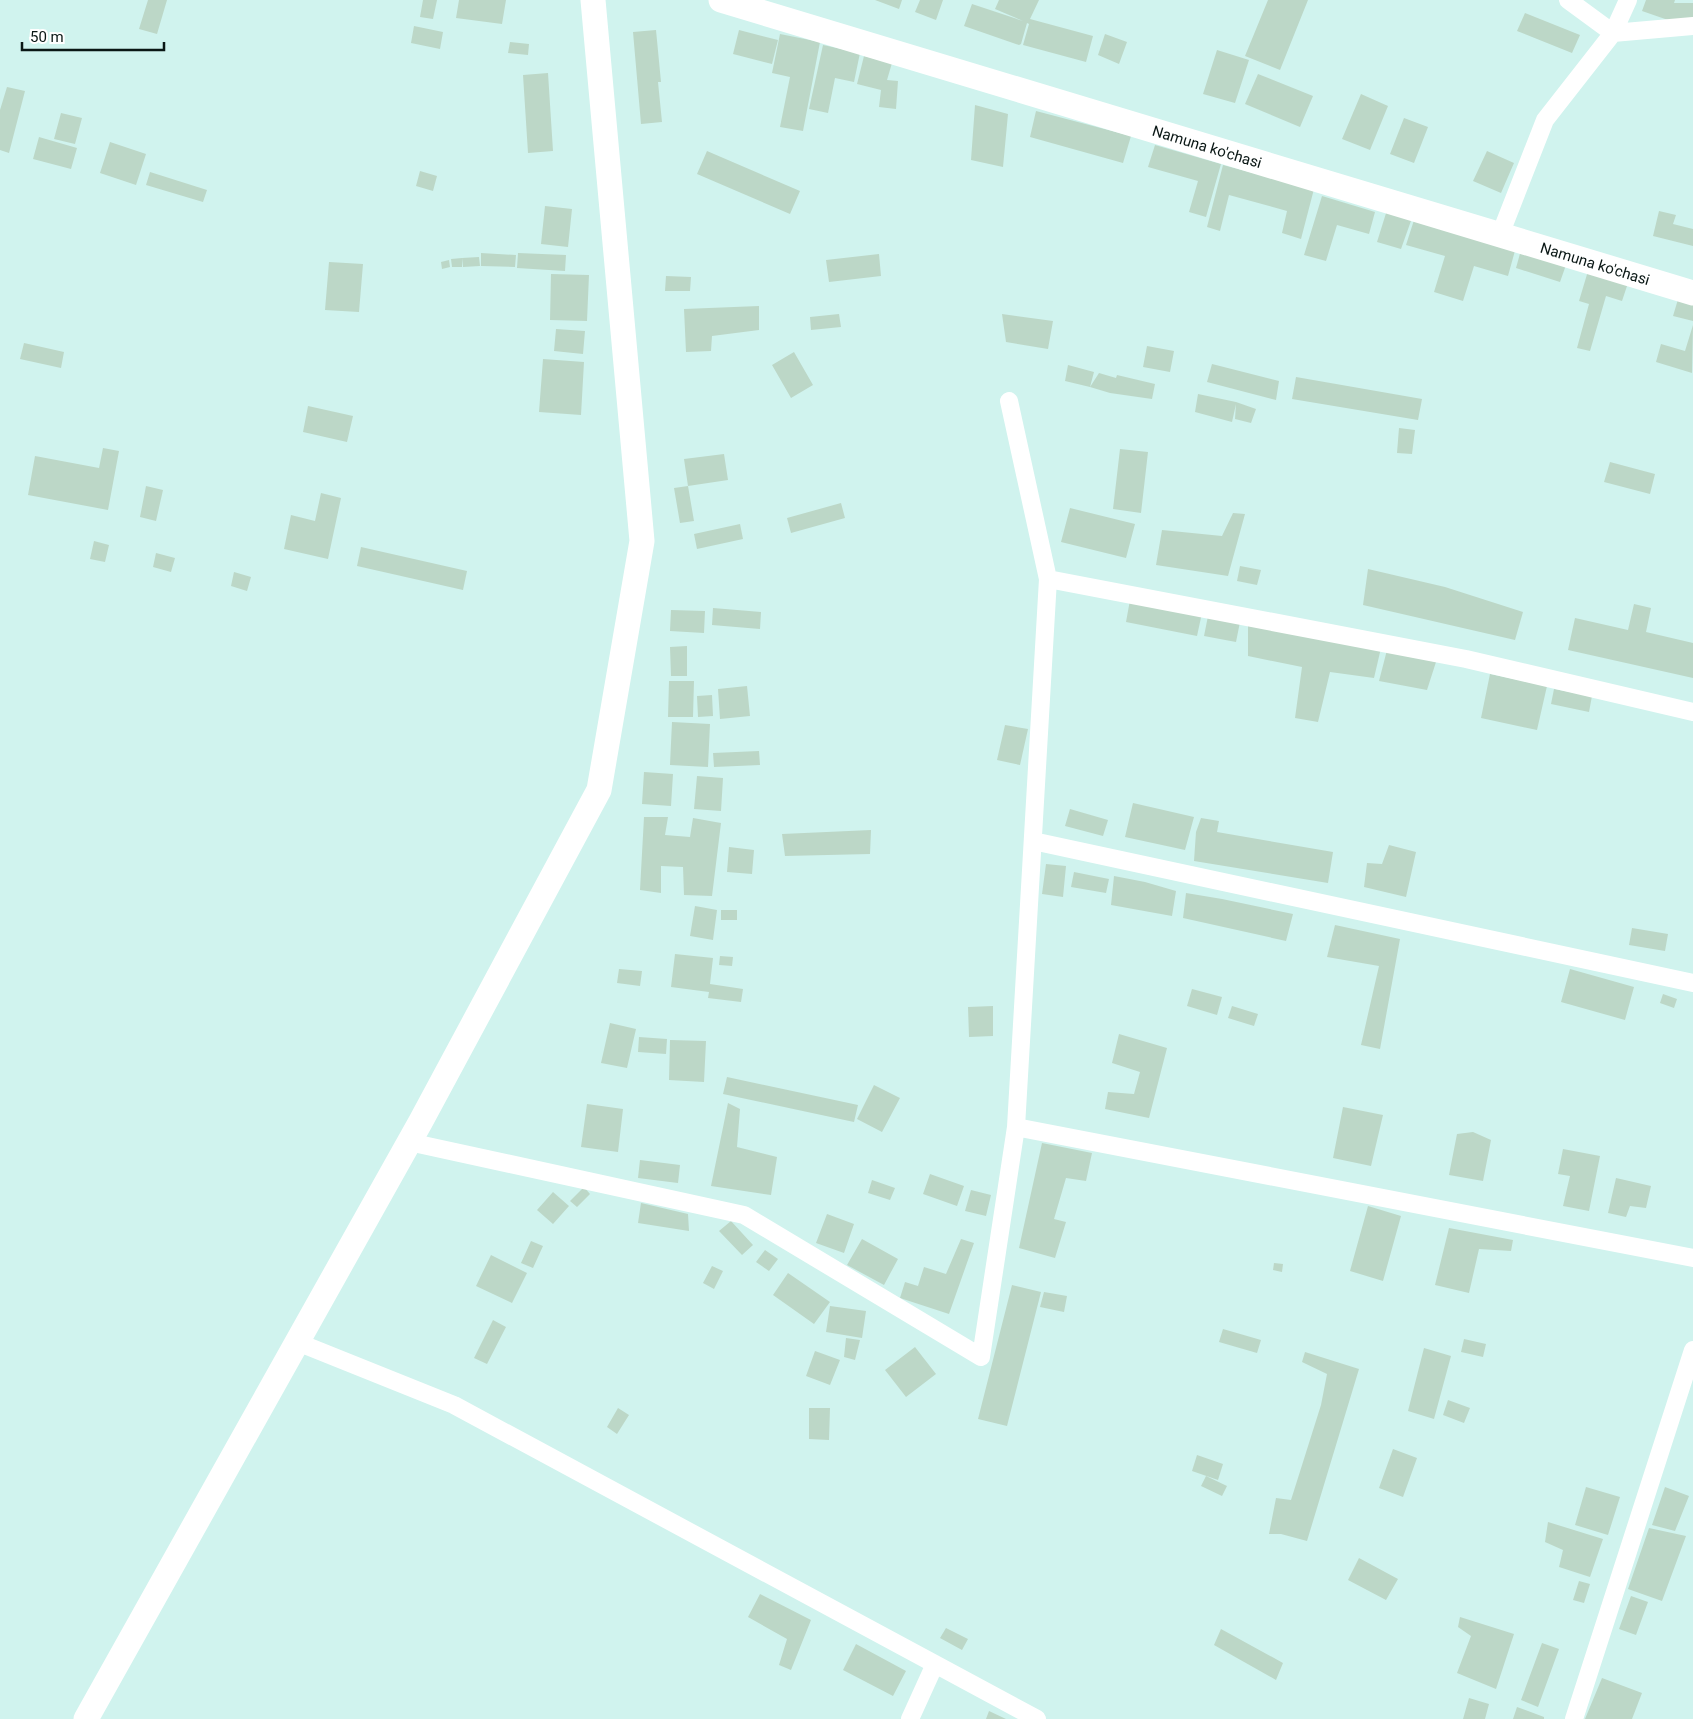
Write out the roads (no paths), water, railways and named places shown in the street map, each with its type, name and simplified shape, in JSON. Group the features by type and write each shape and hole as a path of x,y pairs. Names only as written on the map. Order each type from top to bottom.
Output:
{"main road":[{"path":"86,1719 409,1142 599,790 642,541 593,0"},
{"name":"Namuna ko'chasi","path":"721,0 1693,294"}],"street":[{"path":"1568,0 1613,34 1693,26"},
{"path":"1500,235 1545,120 1613,34 1628,0"},
{"path":"409,1142 744,1215 981,1356 1016,1127 1048,579 1010,401"},
{"path":"1048,579 1466,658 1693,712"},
{"path":"1033,841 1693,983"},
{"path":"1016,1127 1693,1258"},
{"path":"297,1342 454,1405 1038,1719"},
{"path":"1574,1719 1693,1350"},
{"path":"910,1719 935,1664"}]}
